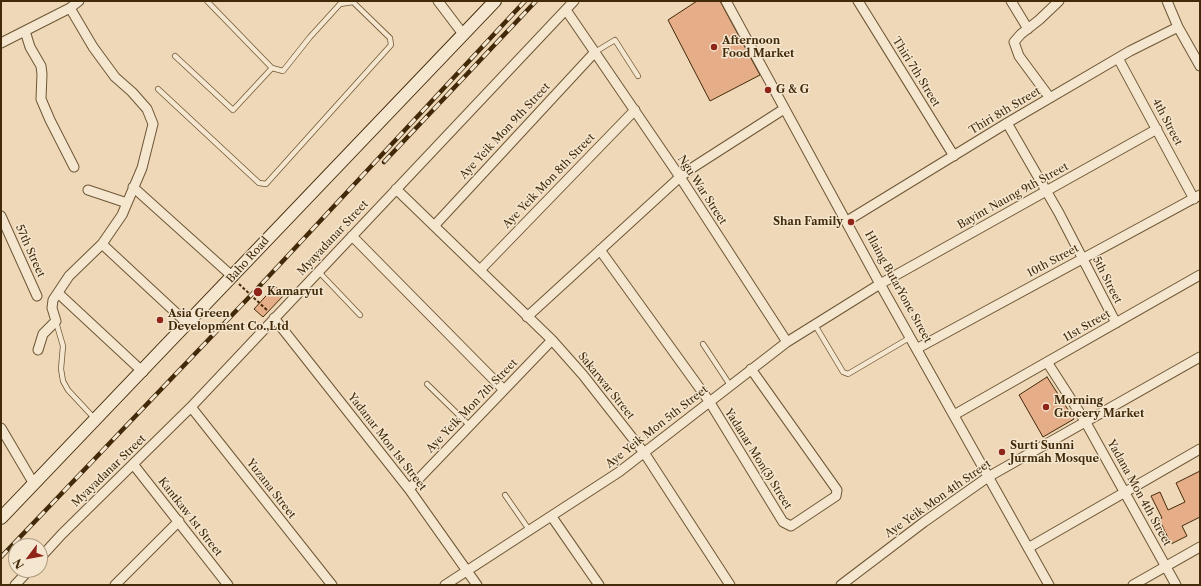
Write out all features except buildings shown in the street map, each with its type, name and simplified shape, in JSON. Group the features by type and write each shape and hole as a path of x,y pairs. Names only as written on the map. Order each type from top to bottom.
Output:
{"main road":[{"name":"Baho Road","path":"1,518 96,421 496,1"}],"street":[{"path":"1,43 70,8 79,1"},
{"path":"438,1 463,34"},
{"name":"Myayadanar Street","path":"48,550 191,407 574,1"},
{"name":"Hlaing ButarYone Street","path":"726,1 880,284 918,348 1049,585"},
{"name":"Thiri 7th Street","path":"858,1 954,156"},
{"path":"1010,1 1028,29"},
{"path":"1050,98 1020,56 1014,42 1058,1"},
{"path":"1167,1 1178,26 1200,66"},
{"path":"38,350 43,334 56,322 52,308 53,300 69,276 102,244 122,215 142,168 152,124 147,108 115,77 92,47 70,8"},
{"name":"Ngu War Street","path":"566,10 680,177 787,342"},
{"name":"Thiri 8th Street","path":"847,221 1007,122 1118,58 1178,26"},
{"path":"25,32 30,47 41,66 41,99 74,167"},
{"name":"Aye Yeik Mon 9th Street","path":"434,226 595,52"},
{"name":"4th Street","path":"1118,58 1157,130 1197,197"},
{"path":"527,317 680,177 784,109"},
{"name":"Aye Yeik Mon 8th Street","path":"480,270 635,110"},
{"name":"5th Street","path":"1007,122 1046,191 1116,323"},
{"name":"Bayint Naung 9th Street","path":"880,284 1157,130"},
{"path":"133,187 233,277"},
{"name":"Sakarwar Street","path":"396,189 552,340 583,375 645,454 730,585"},
{"path":"88,190 127,203"},
{"name":"10th Street","path":"918,348 1197,197"},
{"name":"57th Street","path":"1,216 37,296"},
{"path":"352,236 504,390"},
{"path":"102,244 188,324"},
{"name":"Yadanar Mon(3) Street","path":"600,250 709,402 783,522 791,526 836,496 837,490 751,369"},
{"name":"11st Street","path":"1047,362 1200,275"},
{"name":"Aye Yeik Mon 5th Street","path":"445,585 552,517 645,454 730,385 787,342 880,284"},
{"path":"58,293 142,372"},
{"name":"Yadanar Mon 1st Street","path":"274,318 409,489 476,585"},
{"name":"Aye Yeik Mon 7th Street","path":"409,489 552,340"},
{"name":"Aye Yeik Mon 4th Street","path":"847,583 924,522 988,477 1200,357"},
{"path":"954,415 1047,362"},
{"name":"Yadana Mon 4th Street","path":"1047,362 1085,421 1126,492 1176,585"},
{"name":"Yuzana Street","path":"191,407 332,585"},
{"path":"1,428 34,484"},
{"path":"1028,548 1200,449"},
{"name":"Kantkaw 1st Street","path":"133,464 228,585"},
{"path":"552,517 599,585"},
{"path":"115,585 179,521"},
{"path":"1133,585 1200,547"}],"lane":[{"path":"158,89 259,183 266,184 391,45 392,41 353,2 340,4 310,36 283,72 272,68 207,1"},
{"path":"595,52 615,40 638,76"},
{"path":"176,56 233,110 272,68"},
{"path":"318,271 360,315"},
{"path":"56,322 63,346 61,369 63,381 68,390 96,421"},
{"path":"815,325 843,372 848,374 911,337"},
{"path":"703,344 730,385"},
{"path":"427,384 470,426"},
{"path":"505,495 530,531"}],"path":[{"path":"233,277 274,318"}],"railway":[{"path":"1,557 255,291 525,1"},
{"path":"384,162 536,1"}],"place":[{"name":"Afternoon Food Market","path":"714,47"},
{"name":"G & G","path":"768,90"},
{"name":"Shan Family","path":"851,222"},
{"name":"Kamaryut","path":"258,292"},
{"name":"Asia Green Development Co.,Ltd","path":"160,320"},
{"name":"Morning Grocery Market","path":"1046,407"},
{"name":"Surti Sunni Jurmah Mosque","path":"1002,452"}]}
